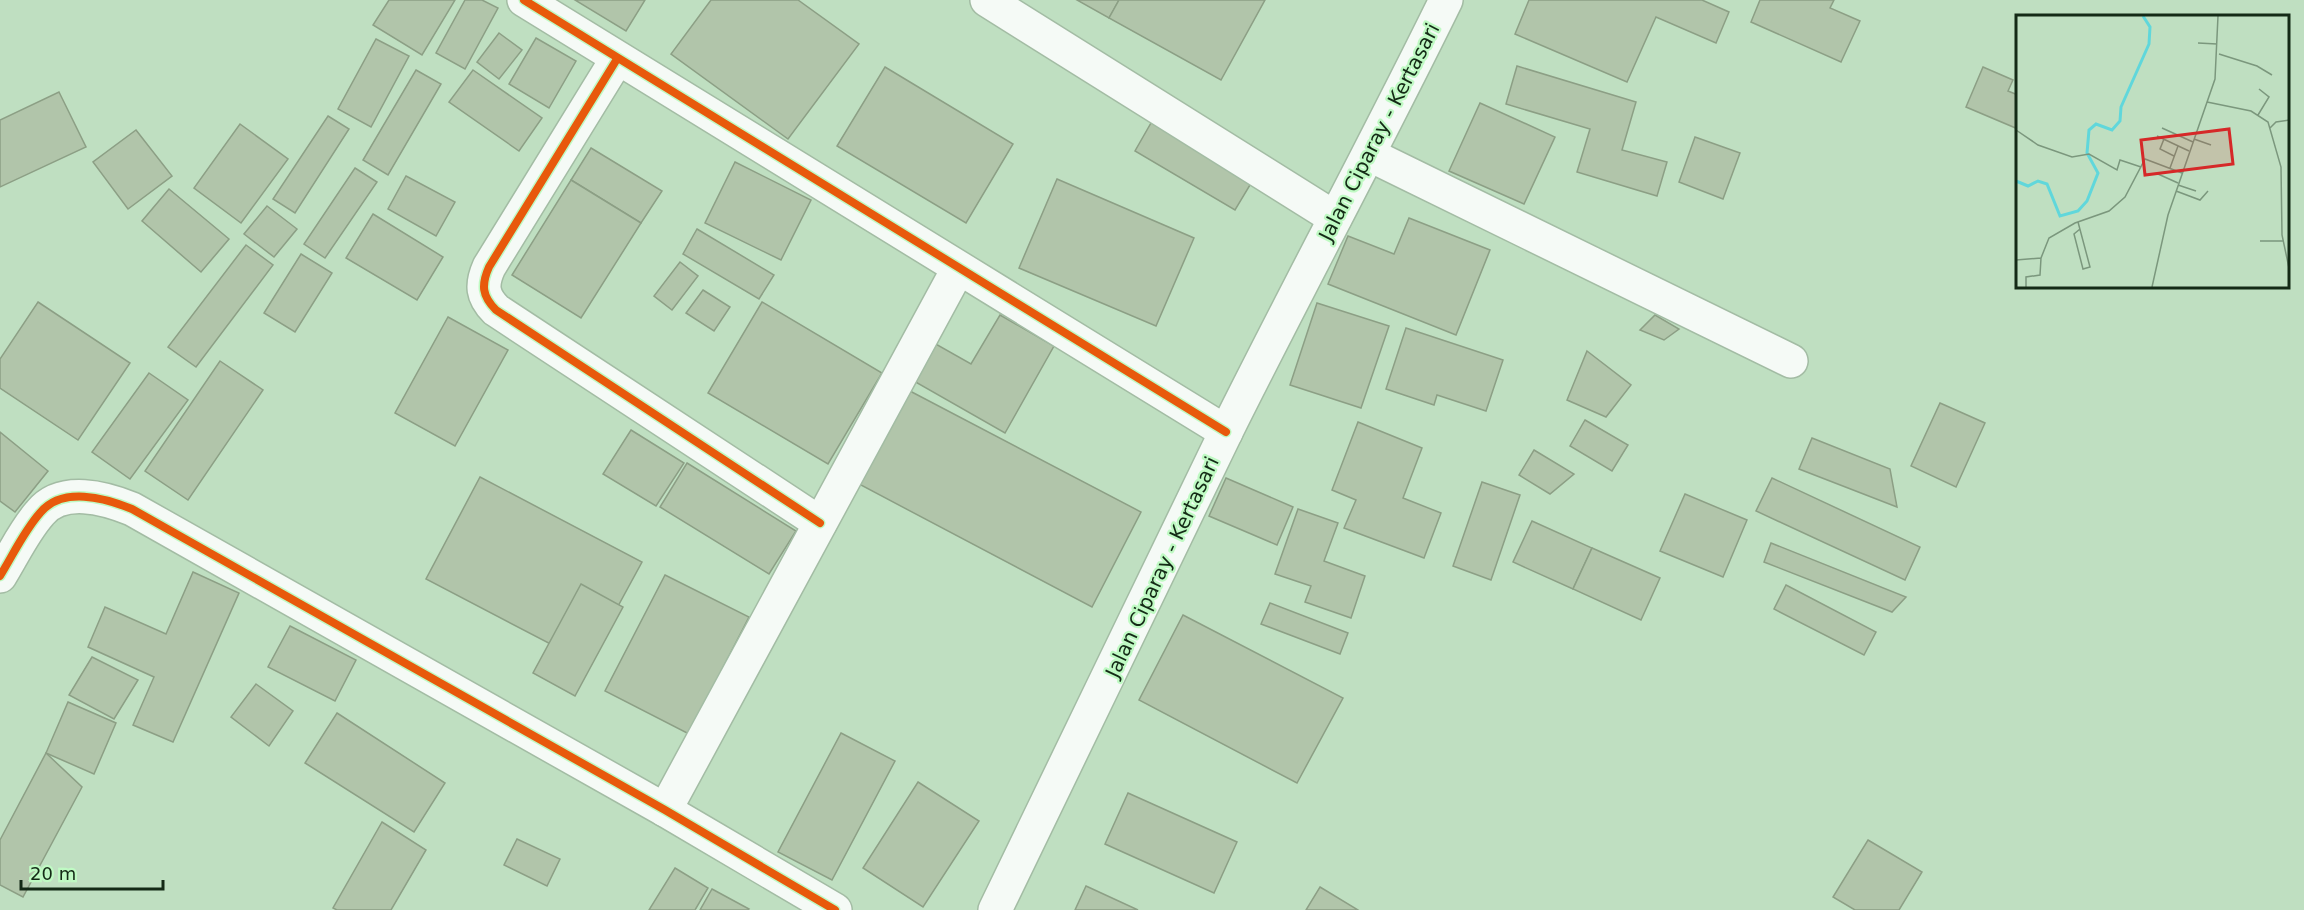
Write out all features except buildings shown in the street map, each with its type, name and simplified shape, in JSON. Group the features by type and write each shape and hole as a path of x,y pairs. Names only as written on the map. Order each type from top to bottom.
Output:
{"street":[{"path":"524,0 1226,432"},
{"path":"987,0 1335,218"},
{"name":"Jalan Ciparay - Kertasari","path":"995,910 1108,681 1226,432 1335,218 1370,155 1446,0"},
{"path":"617,59 489,267 483,291 488,302 496,310 820,523"},
{"path":"1370,155 1791,362"},
{"path":"665,810 958,269"},
{"path":"0,576 41,511 62,500 83,496 107,499 132,509 665,810 835,910"}],"cycle path":[{"path":"524,0 1226,432"},
{"path":"617,59 489,267 484,285 488,300 496,310 820,523"},
{"path":"0,576 29,527 40,513 60,499 97,498 132,509 665,810 835,910"}]}
